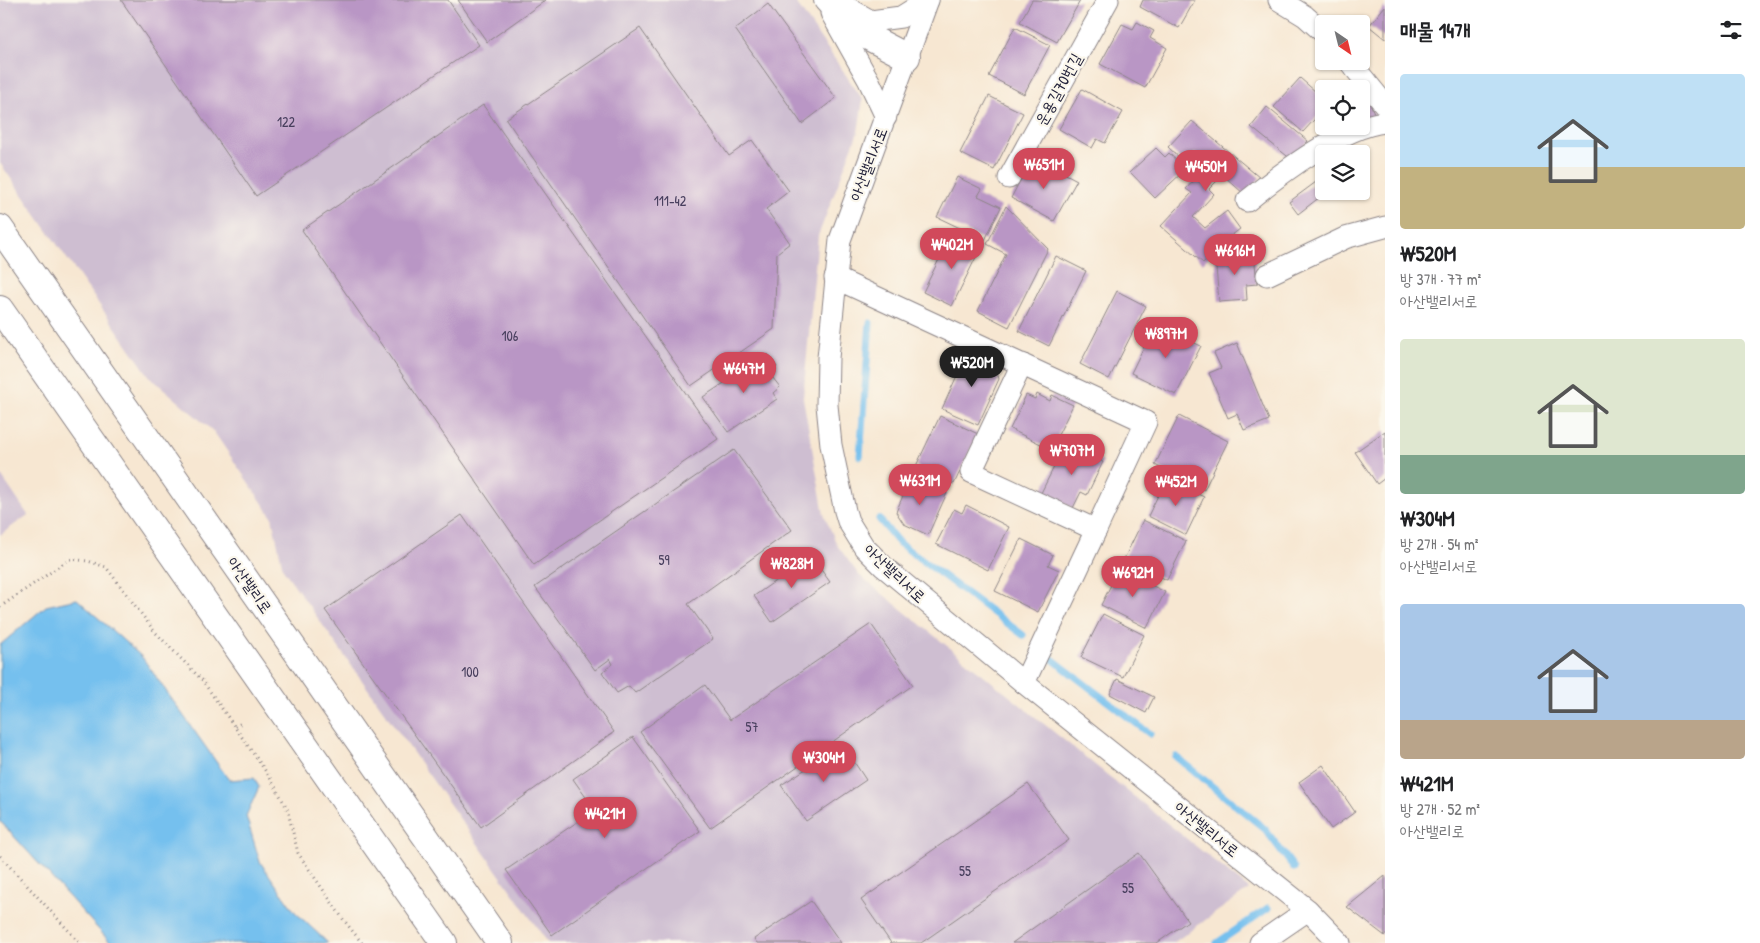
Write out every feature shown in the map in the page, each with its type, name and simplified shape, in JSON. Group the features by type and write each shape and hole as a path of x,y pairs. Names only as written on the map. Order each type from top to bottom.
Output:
{"street":[{"path":"825,0 855,30 908,57"},
{"path":"825,0 869,80 886,116"},
{"path":"834,0 871,21 900,17 928,0"},
{"name":"아산밸리서로","path":"928,0 840,240 828,358 827,404 830,445 848,521 864,547 884,567 1024,683 1308,910 1340,943"},
{"name":"운용길70번길","path":"1009,178 1108,0"},
{"path":"1279,0 1305,16 1315,25"},
{"path":"1356,70 1385,105"},
{"path":"1248,201 1282,172 1332,142 1373,123 1385,122"},
{"path":"1267,275 1345,238 1385,227"},
{"name":"아산밸리로","path":"0,228 500,943"},
{"path":"835,278 1146,422 1024,683"},
{"path":"0,309 444,943"},
{"path":"1022,364 971,472 1096,530"},
{"path":"1260,943 1308,910"}],"path":[{"path":"0,607 70,559 88,561 106,567 156,632 202,680 269,776 287,808 298,853 342,919 362,943"},
{"path":"235,727 241,723"},
{"path":"0,856 80,943"}],"shaded area":[{"path":"0,0 794,0 863,100 858,132 818,236 803,398 824,514 837,545 859,575 1249,889 1173,943 548,943 283,569 272,517 214,432 150,377 0,163"},
{"path":"0,474 28,515 0,535"}],"water":[{"path":"77,599 142,657 229,780 254,778 259,787 246,816 260,862 295,912 328,943 111,943 0,821 0,645 46,606"}],"building":[{"path":"121,0 448,0 479,45 256,196"},
{"path":"458,0 546,0 487,42"},
{"path":"1032,0 1080,1 1057,42 1020,22"},
{"path":"1143,0 1195,0 1179,28 1140,7"},
{"path":"768,4 836,98 802,124 735,29"},
{"path":"1385,6 1385,39 1370,25"},
{"path":"1137,22 1154,31 1150,38 1167,48 1145,88 1100,64 1122,24 1133,29"},
{"path":"1015,27 1050,45 1024,94 989,76"},
{"path":"640,28 729,156 752,140 789,191 766,209 790,243 777,253 774,329 691,386 506,119"},
{"path":"1300,78 1315,91 1315,119 1303,132 1274,107"},
{"path":"1082,89 1123,112 1105,143 1097,139 1092,148 1059,129"},
{"path":"989,96 1023,113 994,170 960,153"},
{"path":"1370,102 1375,116 1370,118"},
{"path":"483,105 718,439 534,565 302,230"},
{"path":"1267,107 1308,141 1292,160 1251,127"},
{"path":"1192,121 1260,178 1245,195 1223,175 1209,189 1214,194 1193,217 1205,228 1227,211 1240,229 1220,244 1203,263 1161,226 1192,193 1186,189 1208,165 1195,153 1185,163 1168,147"},
{"path":"1156,148 1165,157 1169,153 1185,170 1155,198 1130,172"},
{"path":"1043,162 1077,180 1054,221 1011,198 1029,164 1039,169"},
{"path":"957,177 982,189 978,196 1001,207 985,240 937,217"},
{"path":"1315,183 1316,200 1298,214 1289,202"},
{"path":"1006,206 1048,249 1009,327 978,311 1006,254 987,244"},
{"path":"951,235 980,249 952,306 923,292"},
{"path":"1254,253 1257,284 1246,285 1247,300 1219,302 1215,256"},
{"path":"1056,256 1086,271 1049,346 1019,331"},
{"path":"1117,291 1146,306 1109,379 1080,364"},
{"path":"1155,324 1201,346 1176,395 1131,373"},
{"path":"1237,343 1269,420 1244,430 1237,414 1228,418 1209,373 1221,368 1214,353"},
{"path":"968,351 994,362 999,379 978,425 942,409"},
{"path":"768,354 777,367 769,373 780,387 773,393 777,399 728,432 703,397"},
{"path":"1037,394 1050,401 1052,395 1073,405 1051,449 1010,429 1026,395 1035,399"},
{"path":"940,416 978,434 954,484 916,466"},
{"path":"1179,416 1228,441 1204,490 1155,465"},
{"path":"1385,431 1385,478 1377,484 1355,452"},
{"path":"1066,443 1103,462 1087,495 1081,492 1073,508 1041,493"},
{"path":"734,450 792,530 688,604 713,639 635,693 629,686 617,693 602,672 613,664 610,659 595,670 535,587"},
{"path":"911,477 947,493 928,535 904,524 896,512"},
{"path":"1166,479 1204,497 1186,535 1148,516"},
{"path":"966,505 1009,527 988,570 936,544 954,509 962,513"},
{"path":"462,515 614,732 481,827 325,610"},
{"path":"1143,520 1186,541 1167,580 1124,559"},
{"path":"1021,539 1053,555 1048,565 1059,570 1038,612 995,591"},
{"path":"811,556 830,582 772,622 754,596"},
{"path":"1119,569 1165,592 1147,628 1101,605"},
{"path":"1103,614 1144,635 1123,677 1081,657"},
{"path":"871,624 913,685 710,828 640,732 705,685 730,720"},
{"path":"1117,679 1154,697 1146,713 1110,694"},
{"path":"633,737 700,831 552,935 506,870 595,810 573,779"},
{"path":"843,745 866,780 806,821 781,785"},
{"path":"1323,765 1355,812 1331,829 1299,782"},
{"path":"1028,784 1069,840 921,943 891,943 861,900"},
{"path":"1139,853 1188,921 1157,943 1012,943"},
{"path":"1385,876 1385,936 1347,907"},
{"path":"811,901 841,943 757,943 754,939"}],"waterway":[{"path":"860,456 870,323"},
{"path":"879,519 899,543 1023,635"},
{"path":"1051,658 1150,734"},
{"path":"1176,757 1265,829 1294,868"},
{"path":"1217,943 1268,908"}]}
